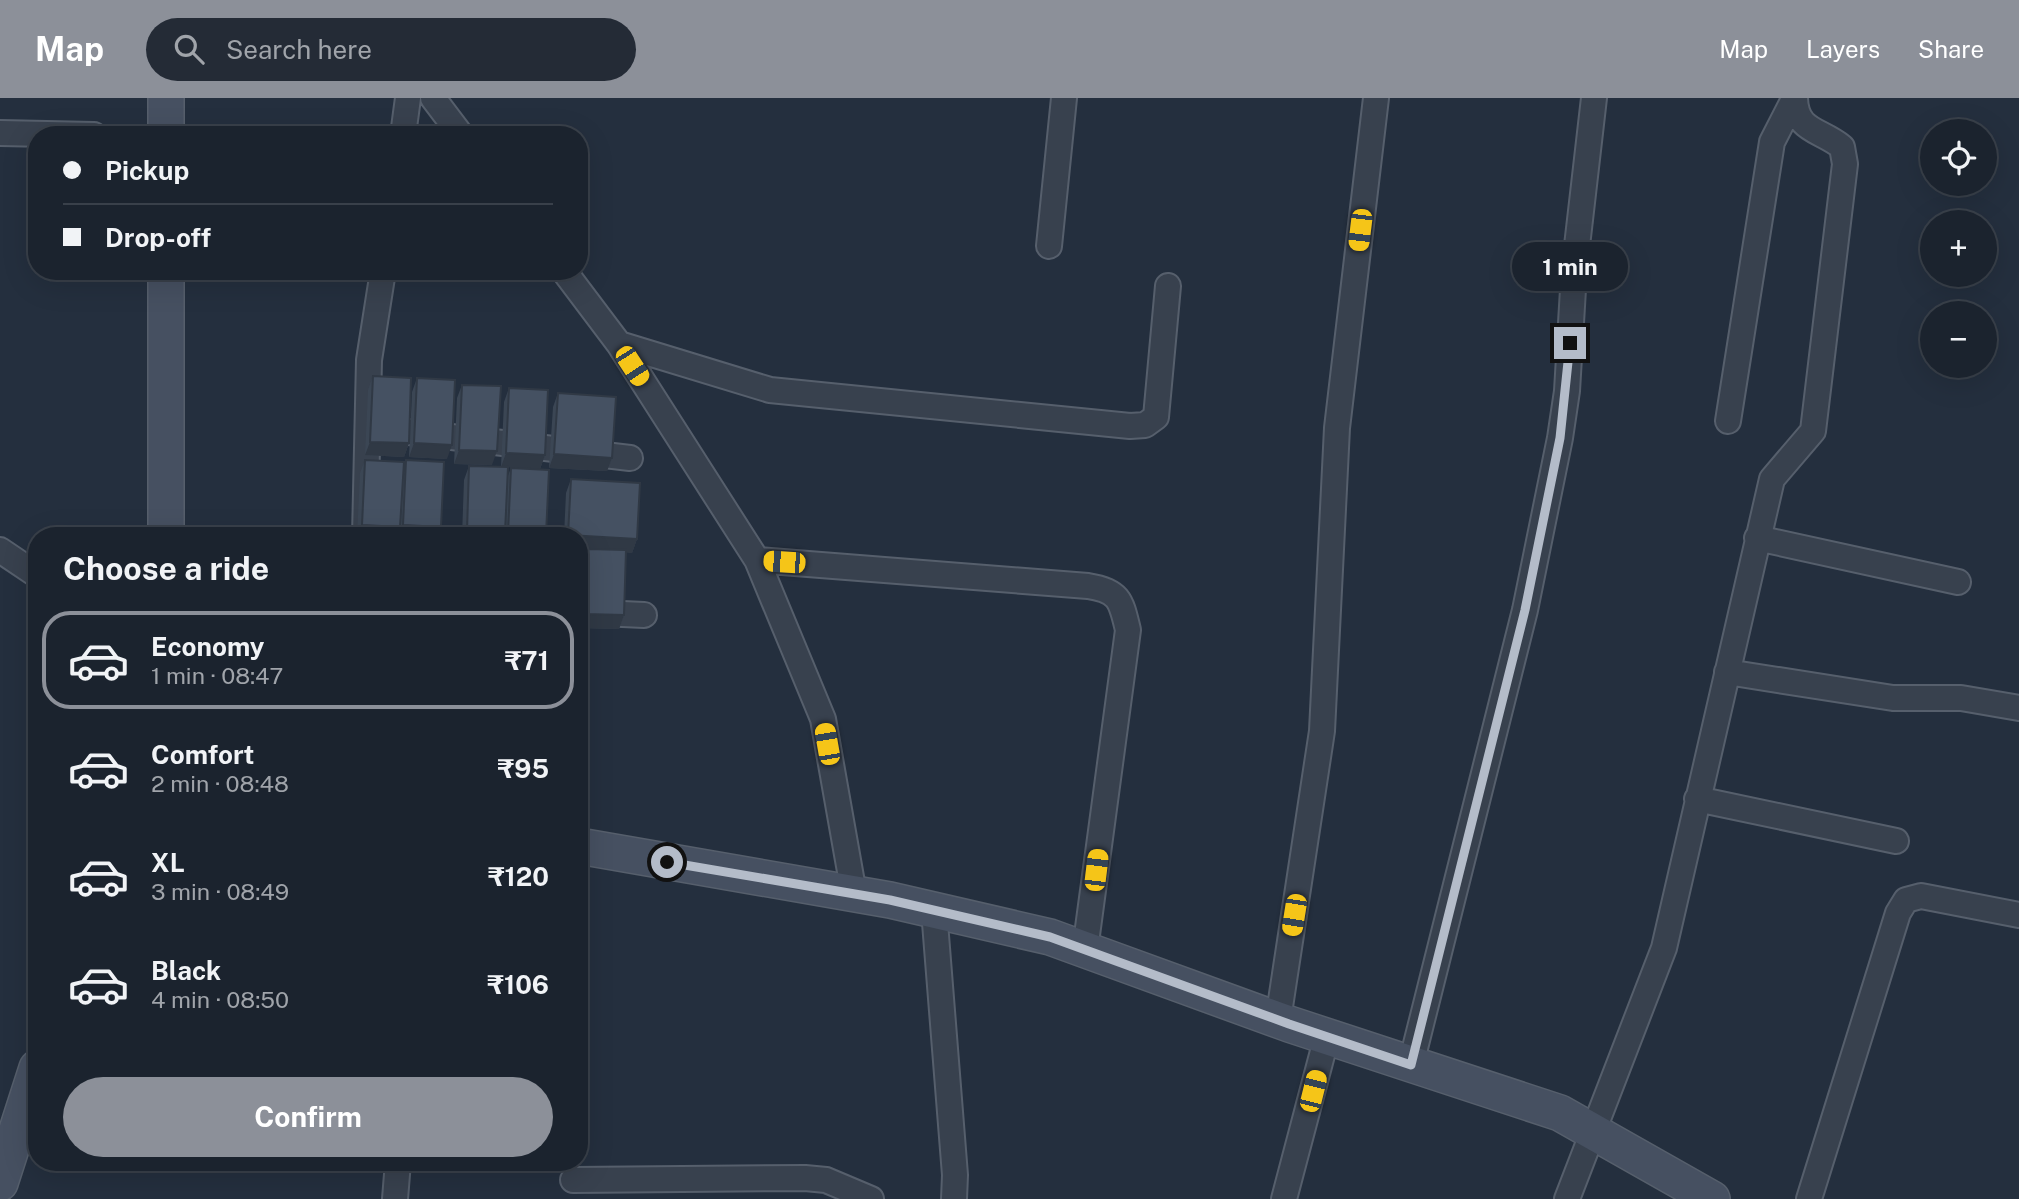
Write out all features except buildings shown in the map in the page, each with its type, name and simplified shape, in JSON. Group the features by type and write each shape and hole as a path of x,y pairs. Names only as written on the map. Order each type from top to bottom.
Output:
{"street":[{"path":"166,98 166,126"},
{"path":"403,126 408,98"},
{"path":"433,98 454,126"},
{"path":"1049,246 1064,98"},
{"path":"1278,1020 1322,731 1337,428 1376,98"},
{"path":"1411,1065 1525,610 1560,438 1567,391 1574,272 1594,98"},
{"path":"1728,421 1773,142 1795,98"},
{"path":"1567,1199 1664,948 1757,538 1773,479 1813,431 1846,164 1842,147 1803,125 1796,113 1795,98"},
{"path":"0,133 28,134"},
{"path":"166,280 166,527"},
{"path":"365,527 369,360 382,280"},
{"path":"571,280 619,344 757,560 823,719 854,894"},
{"path":"619,344 770,390 1130,426 1145,425 1156,417 1168,286"},
{"path":"368,427 630,458"},
{"path":"1757,538 1958,582"},
{"path":"0,550 28,569"},
{"path":"757,560 1088,586 1107,589 1121,601 1128,630 1085,950"},
{"path":"588,612 644,615"},
{"path":"1727,672 1894,698 1961,698 2019,708"},
{"path":"1697,799 1896,841"},
{"path":"588,848 854,894 1050,937 1278,1020 1560,1113 1712,1199"},
{"path":"1809,1199 1894,926 1906,900 1921,896 2019,915"},
{"path":"934,910 956,1175 954,1199"},
{"path":"1284,1199 1327,1036"},
{"path":"0,1183 28,1096"},
{"path":"395,1199 397,1171"},
{"path":"573,1180 805,1178 826,1180 871,1199"}],"route":[{"path":"667,862 890,900 1050,937 1289,1024 1411,1065 1525,610 1560,438 1570,343"}]}
